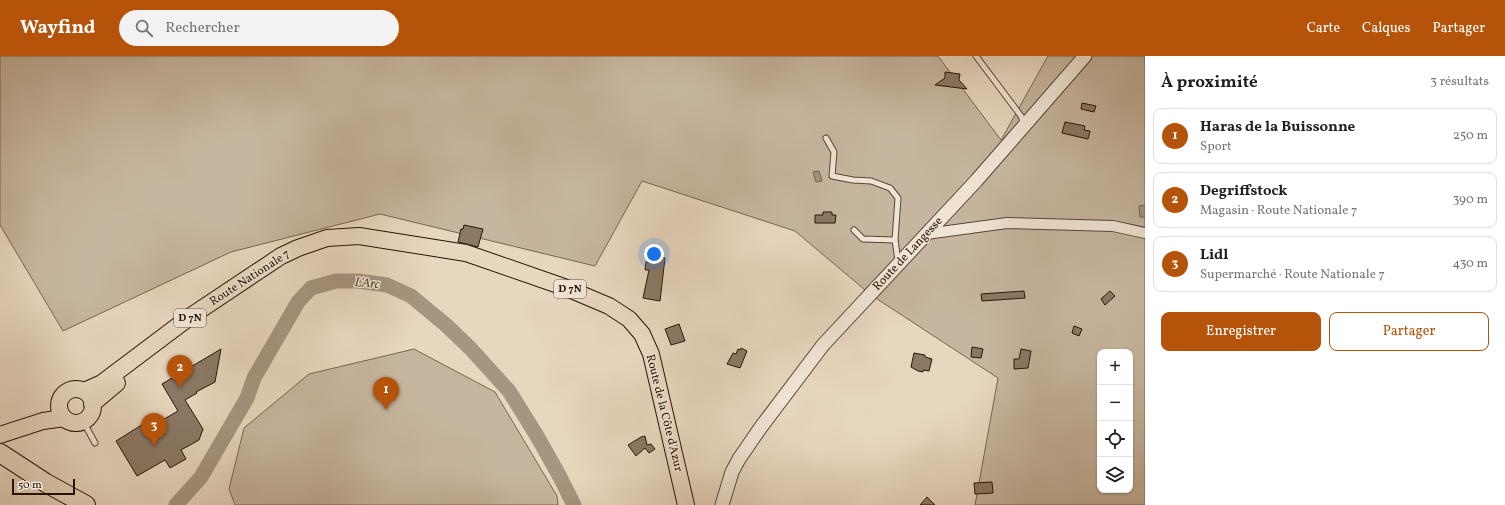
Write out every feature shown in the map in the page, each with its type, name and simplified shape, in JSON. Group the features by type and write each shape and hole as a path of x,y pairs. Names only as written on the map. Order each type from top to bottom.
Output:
{"highway":[{"path":"2,454 46,483 86,505"}],"main road":[{"name":"Route de la Côte d'Azur","path":"315,242 327,238 359,236 466,253 587,296 610,306 629,319 642,334 651,354 686,505"},
{"name":"Route Nationale 7","path":"88,398 107,390 226,299 298,248 315,242"},
{"path":"79,390 88,398 90,414 83,421 73,423 61,411 60,399 68,391 79,390"},
{"path":"0,427 41,415 61,411"},
{"path":"0,435 43,421 61,411"}],"street":[{"name":"Route de Langesse","path":"722,505 732,472 739,458 823,345 976,181 1085,56"},
{"path":"926,234 1007,223 1113,226 1145,233"}],"lane":[{"path":"976,56 1021,116 1024,126"},
{"path":"826,138 834,152 832,176 853,180 871,181 890,188 898,198 895,240 898,264"},
{"path":"854,230 863,240 895,240"},
{"path":"83,421 95,443"}],"shaded area":[{"path":"0,56 938,56 1001,140 1048,56 1145,56 1145,505 975,505 998,378 871,295 795,231 642,181 595,266 380,214 231,252 63,331 0,225"},
{"path":"819,171 822,181 816,182 813,172"},
{"path":"1145,205 1145,217 1140,217 1139,206"},
{"path":"414,349 495,392 557,496 558,505 235,505 229,489 244,428 309,374"}],"building":[{"path":"945,72 960,74 959,80 967,89 935,85 945,78"},
{"path":"1082,103 1096,106 1094,112 1081,109"},
{"path":"1065,122 1085,126 1084,130 1090,131 1088,139 1062,133"},
{"path":"823,212 832,212 832,215 836,215 835,223 815,223 815,215 823,215"},
{"path":"464,225 483,229 478,247 458,242 461,229 463,229"},
{"path":"652,256 665,258 660,301 643,298 649,270 645,270 646,262 651,262"},
{"path":"1024,291 1025,298 982,301 981,294"},
{"path":"1110,291 1115,296 1105,305 1101,299"},
{"path":"679,324 685,341 671,345 665,329"},
{"path":"1074,326 1082,329 1079,336 1072,333"},
{"path":"972,347 983,349 981,358 971,357"},
{"path":"741,348 747,351 740,368 727,364 733,353 736,354 738,349 740,350"},
{"path":"221,349 215,382 196,392 197,393 185,400 203,429 199,440 181,450 186,459 170,468 165,460 137,476 116,441 156,416 159,422 178,411 162,384"},
{"path":"1021,349 1031,351 1028,368 1014,369 1014,359 1019,359"},
{"path":"914,353 925,355 925,357 932,359 929,371 918,371 911,367"},
{"path":"645,436 647,445 651,444 655,449 649,453 645,448 636,456 628,445"},
{"path":"992,482 993,493 975,494 974,483"},
{"path":"927,497 935,505 920,505"}],"waterway":[{"name":"L'Arc","path":"176,505 201,477 247,398 254,378 298,302 311,288 336,281 358,281 387,285 411,296 446,325 470,348 509,391 537,436 574,505"}],"place":[{"name":"Degriffstock","path":"180,388"},
{"name":"Haras de la Buissonne","path":"386,410"},
{"name":"Lidl","path":"154,446"}]}
